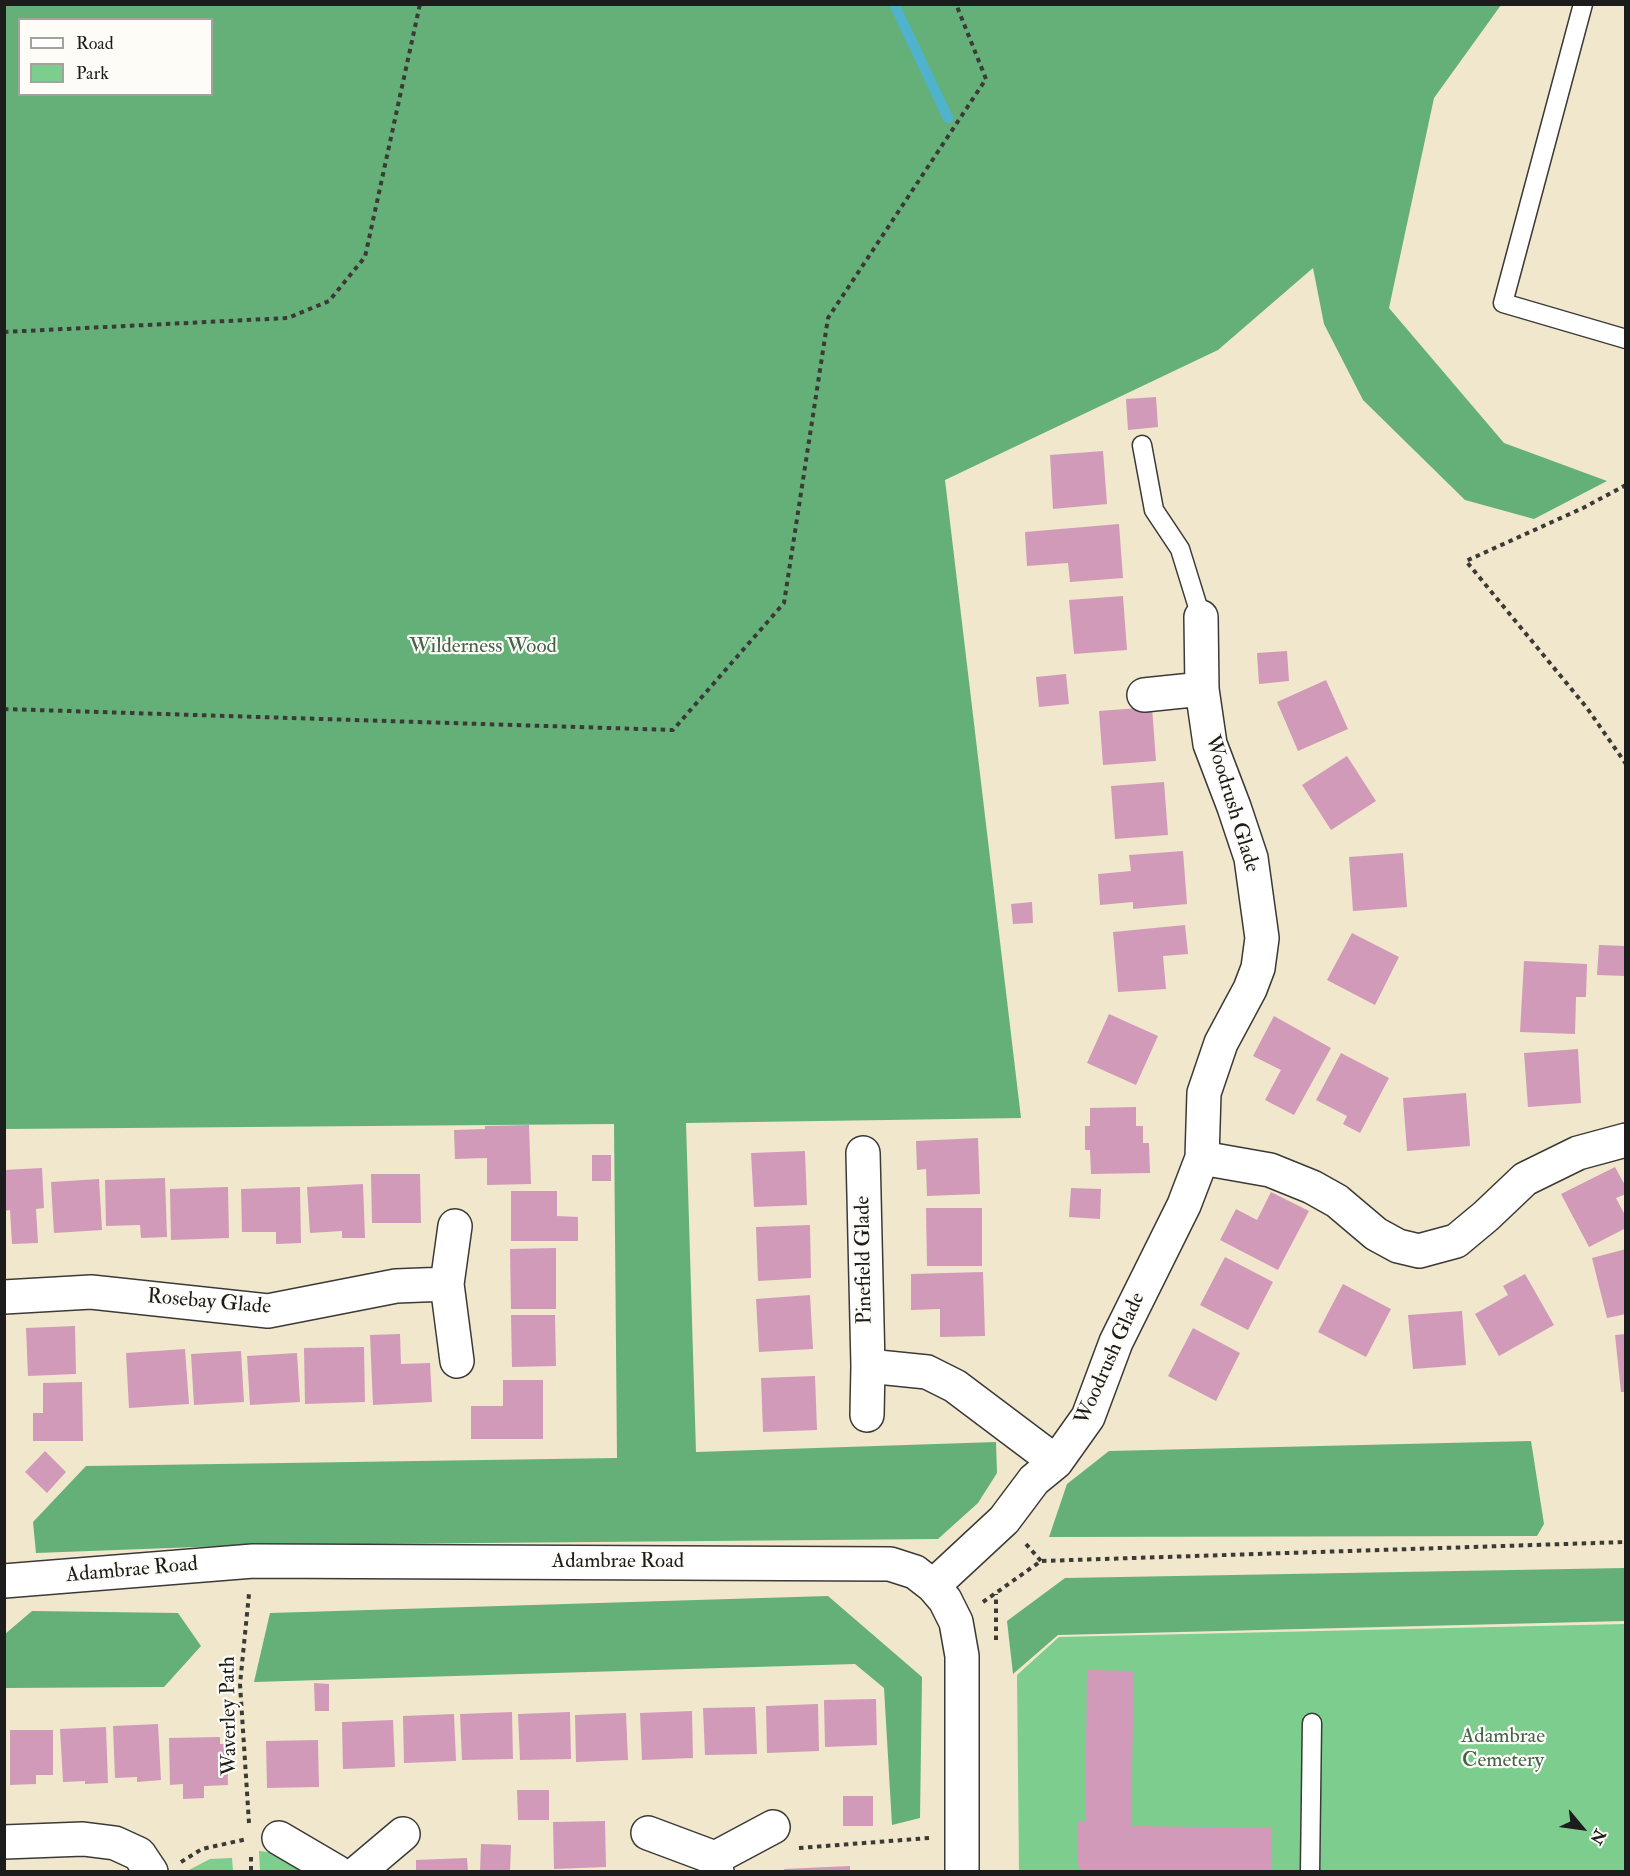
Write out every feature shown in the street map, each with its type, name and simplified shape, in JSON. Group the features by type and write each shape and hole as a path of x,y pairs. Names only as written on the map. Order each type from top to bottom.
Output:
{"street":[{"name":"Woodrush Glade","path":"933,1586 1004,1520 1034,1480 1056,1462 1088,1418 1116,1342 1184,1205 1202,1158 1204,1093 1221,1043 1251,989 1258,968 1262,938 1251,858 1210,744 1202,689 1201,617"},
{"path":"1144,694 1202,689"},
{"path":"1202,1158 1270,1170 1312,1187 1336,1201 1376,1234 1398,1246 1419,1251 1456,1241 1525,1179 1578,1153 1626,1140"},
{"name":"Pinefield Glade","path":"863,1154 867,1415"},
{"path":"454,1226 447,1284 457,1361"},
{"name":"Rosebay Glade","path":"4,1297 91,1292 268,1311 396,1286 447,1284"},
{"path":"868,1366 927,1372 955,1386 1056,1462"},
{"name":"Adambrae Road","path":"4,1581 253,1561 890,1564 915,1572 933,1586 945,1600 956,1622 962,1656 962,1872"},
{"path":"648,1833 716,1865 772,1827"},
{"path":"358,1872 403,1834"},
{"path":"264,1838 338,1872"},
{"path":"4,1842 83,1839 115,1843 139,1854 162,1869"}],"lane":[{"path":"1582,4 1503,303 1626,339"},
{"path":"1142,445 1154,510 1180,549 1201,617"},
{"path":"1310,1872 1312,1723"}],"path":[{"path":"4,332 288,318 329,301 365,257 420,4"},
{"path":"4,709 673,730 784,603 828,318 986,79 956,4"},
{"path":"1626,485 1583,508 1466,561 1587,708 1626,764"},
{"name":"Waverley Path","path":"251,1872 264,1838 240,1684 253,1561"},
{"path":"772,1827 797,1848 963,1835"},
{"path":"162,1869 202,1849 264,1838"}],"green space":[{"name":"Wilderness Wood","path":"4,5 1501,5 1434,98 1389,308 1504,443 1607,481 1534,519 1465,500 1363,400 1324,324 1313,268 1218,350 945,480 1021,1118 686,1123 696,1452 996,1442 997,1473 978,1503 938,1539 251,1545 36,1553 33,1522 86,1466 617,1458 614,1124 5,1129"},
{"path":"1531,1441 1544,1524 1537,1536 1049,1537 1067,1484 1109,1451"},
{"path":"1625,1568 1625,1621 1058,1635 1013,1674 1007,1621 1065,1578"},
{"path":"828,1596 922,1677 920,1818 892,1825 884,1688 855,1664 254,1682 270,1613"},
{"path":"32,1611 178,1613 201,1646 164,1687 5,1688 5,1634"},
{"name":"Adambrae Cemetery","path":"1625,1624 1625,1871 1019,1871 1017,1675 1059,1637"},
{"path":"259,1851 277,1853 306,1871 260,1871"},
{"path":"232,1858 233,1871 187,1871 210,1859"}],"building":[{"path":"1156,397 1158,427 1128,430 1126,399"},
{"path":"1103,451 1107,504 1053,509 1050,455"},
{"path":"1119,524 1123,578 1070,582 1068,563 1027,566 1025,532"},
{"path":"1123,596 1127,650 1074,654 1069,600"},
{"path":"1287,651 1289,681 1259,684 1257,653"},
{"path":"1066,674 1069,704 1039,707 1036,677"},
{"path":"1326,680 1348,729 1298,751 1277,702"},
{"path":"1152,707 1156,761 1103,765 1099,711"},
{"path":"1347,756 1376,801 1331,830 1302,785"},
{"path":"1164,782 1168,835 1115,839 1111,786"},
{"path":"1183,851 1187,904 1133,909 1133,902 1100,905 1098,874 1131,871 1129,855"},
{"path":"1403,853 1407,907 1353,911 1349,857"},
{"path":"1032,902 1033,923 1013,924 1011,904"},
{"path":"1185,925 1188,954 1163,956 1166,989 1118,992 1113,932"},
{"path":"1352,933 1399,957 1375,1005 1327,980"},
{"path":"1599,945 1626,946 1626,976 1597,975"},
{"path":"1524,961 1587,964 1586,997 1576,997 1575,1034 1520,1032"},
{"path":"1109,1014 1158,1036 1136,1085 1087,1063"},
{"path":"1274,1016 1331,1048 1294,1115 1265,1100 1281,1070 1253,1056"},
{"path":"1578,1049 1581,1103 1528,1107 1524,1053"},
{"path":"1341,1053 1389,1078 1360,1133 1343,1124 1347,1116 1316,1100"},
{"path":"1466,1093 1470,1146 1407,1151 1403,1098"},
{"path":"1136,1107 1136,1126 1143,1126 1143,1143 1149,1143 1150,1173 1091,1174 1090,1150 1085,1150 1085,1126 1090,1126 1090,1108"},
{"path":"529,1125 531,1184 487,1185 487,1158 455,1159 454,1130 485,1129 485,1126"},
{"path":"978,1138 980,1194 927,1196 926,1169 917,1170 916,1141"},
{"path":"805,1151 807,1205 754,1207 751,1153"},
{"path":"592,1155 611,1155 611,1181 592,1181"},
{"path":"1615,1167 1626,1187 1626,1194 1616,1198 1626,1217 1626,1228 1589,1247 1561,1194"},
{"path":"42,1168 44,1208 36,1209 38,1243 12,1244 10,1210 4,1211 4,1170"},
{"path":"371,1174 420,1174 421,1223 372,1223"},
{"path":"165,1178 167,1237 141,1238 140,1225 106,1226 105,1180"},
{"path":"99,1179 102,1230 54,1233 51,1182"},
{"path":"363,1184 365,1238 342,1238 342,1231 310,1233 307,1187"},
{"path":"228,1187 229,1238 171,1240 170,1189"},
{"path":"300,1187 301,1243 276,1244 276,1232 242,1232 241,1189"},
{"path":"1071,1188 1101,1189 1100,1219 1069,1217"},
{"path":"511,1191 557,1191 557,1216 578,1217 578,1241 511,1241"},
{"path":"1271,1192 1309,1211 1278,1270 1220,1240 1236,1209 1257,1220"},
{"path":"926,1208 982,1208 982,1266 927,1266"},
{"path":"810,1225 811,1278 758,1281 756,1227"},
{"path":"556,1248 556,1309 511,1309 510,1249"},
{"path":"1626,1249 1626,1314 1607,1318 1592,1258"},
{"path":"1225,1257 1273,1282 1248,1330 1200,1305"},
{"path":"983,1272 985,1336 940,1337 940,1309 911,1310 911,1274"},
{"path":"1525,1274 1554,1325 1499,1356 1475,1314 1508,1295 1503,1286"},
{"path":"1343,1284 1391,1309 1366,1357 1318,1332"},
{"path":"810,1295 813,1349 759,1352 756,1299"},
{"path":"1462,1311 1466,1365 1413,1369 1408,1315"},
{"path":"511,1315 555,1315 556,1366 512,1367"},
{"path":"75,1326 76,1374 28,1376 26,1328"},
{"path":"1193,1328 1240,1353 1216,1401 1168,1376"},
{"path":"400,1334 401,1364 430,1363 432,1402 373,1405 370,1335"},
{"path":"1626,1334 1626,1392 1621,1392 1615,1335"},
{"path":"364,1347 365,1402 305,1404 304,1348"},
{"path":"185,1349 189,1404 129,1408 126,1353"},
{"path":"241,1351 244,1402 194,1405 191,1354"},
{"path":"297,1353 300,1402 250,1405 247,1356"},
{"path":"815,1376 817,1430 763,1432 761,1378"},
{"path":"503,1380 543,1380 543,1439 471,1439 471,1406 503,1406"},
{"path":"82,1382 83,1441 33,1441 33,1413 43,1413 43,1383"},
{"path":"45,1451 66,1472 47,1493 25,1472"},
{"path":"1087,1670 1134,1671 1131,1826 1272,1828 1272,1872 1084,1872 1078,1866 1078,1821 1085,1821"},
{"path":"314,1683 329,1684 329,1711 315,1711"},
{"path":"876,1699 877,1745 825,1747 824,1700"},
{"path":"818,1704 819,1751 767,1753 766,1706"},
{"path":"755,1707 757,1754 705,1755 703,1708"},
{"path":"692,1711 693,1758 642,1760 640,1713"},
{"path":"512,1712 513,1759 462,1760 460,1714"},
{"path":"570,1712 571,1759 520,1760 518,1714"},
{"path":"626,1713 628,1760 576,1762 575,1715"},
{"path":"454,1714 456,1761 404,1763 403,1716"},
{"path":"393,1720 395,1767 343,1769 342,1722"},
{"path":"158,1724 161,1780 137,1782 137,1777 115,1778 113,1726"},
{"path":"106,1727 108,1783 63,1782 60,1729"},
{"path":"10,1730 53,1730 53,1775 36,1775 36,1784 10,1785"},
{"path":"220,1737 220,1744 227,1744 228,1785 204,1786 204,1798 183,1799 183,1784 170,1785 169,1738"},
{"path":"318,1740 319,1787 267,1788 266,1741"},
{"path":"517,1790 549,1790 549,1820 518,1820"},
{"path":"843,1796 873,1796 873,1826 843,1826"},
{"path":"605,1821 606,1867 554,1869 553,1822"},
{"path":"481,1844 511,1845 510,1872 480,1872"},
{"path":"467,1858 468,1872 416,1872 416,1860"},
{"path":"850,1866 850,1872 785,1872 784,1869"}],"waterway":[{"path":"894,4 948,118"}]}
